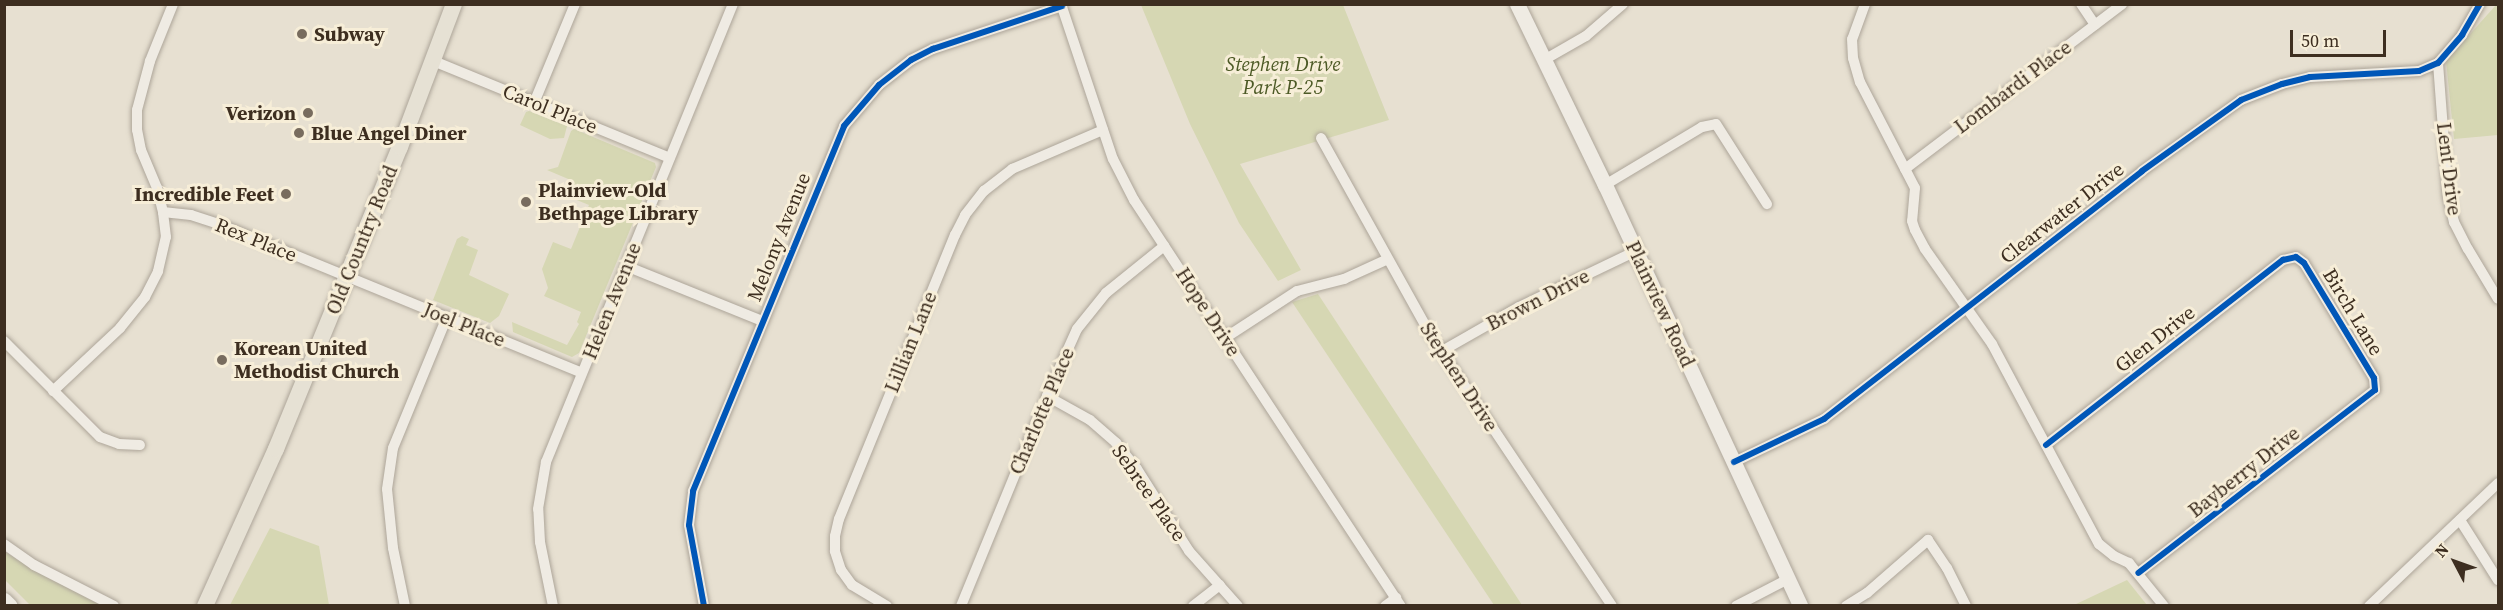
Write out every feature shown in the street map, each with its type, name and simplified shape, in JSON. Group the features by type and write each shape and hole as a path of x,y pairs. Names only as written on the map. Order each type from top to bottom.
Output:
{"main road":[{"name":"Old Country Road","path":"205,606 264,480 400,147 454,4"},
{"name":"Plainview Road","path":"1517,4 1636,250 1800,606"},
{"path":"4,600 10,606"}],"street":[{"path":"53,391 120,328 145,297 158,271 166,237 163,212 157,188 141,150 137,130 137,110 150,61 173,4"},
{"path":"534,103 574,4"},
{"name":"Helen Avenue","path":"554,606 540,542 539,489 546,462 733,4"},
{"path":"1544,60 1586,36 1623,4"},
{"path":"1865,4 1852,39 1853,58 1860,82 1915,188 1912,220 1915,230 1992,344 2099,544 2114,556 2129,563 2164,606"},
{"path":"2081,4 2095,25"},
{"name":"Lombardi Place","path":"1905,169 2122,4"},
{"path":"2438,63 2462,35 2480,4"},
{"name":"Hope Drive","path":"1062,5 1113,159 1134,200 1399,602"},
{"name":"Melony Avenue","path":"704,606 689,525 693,491 836,141 865,98 894,71 933,49 1062,5"},
{"name":"Carol Place","path":"431,60 670,158"},
{"name":"Lent Drive","path":"2438,63 2448,196 2454,222 2499,299"},
{"name":"Clearwater Drive","path":"1734,462 1824,419 2142,171 2241,100 2282,84 2310,77 2419,71 2438,63"},
{"path":"1605,185 1702,127 1716,124 1767,204"},
{"name":"Lillian Lane","path":"887,606 852,585 841,570 835,552 835,536 839,519 955,235 965,215 984,191 1012,169 1103,130"},
{"name":"Stephen Drive","path":"1321,138 1442,351 1612,606"},
{"name":"Rex Place","path":"163,212 191,215 219,224 347,276"},
{"name":"Charlotte Place","path":"961,606 1067,349 1090,311 1124,277 1164,246"},
{"name":"Brown Drive","path":"1442,351 1519,307 1636,250"},
{"name":"Birch Lane","path":"2283,260 2296,257 2304,262 2374,378 2375,390 2369,397"},
{"path":"1225,339 1298,291 1344,279 1388,259"},
{"name":"Glen Drive","path":"2046,445 2283,260"},
{"path":"626,267 762,321"},
{"name":"Joel Place","path":"347,276 582,373"},
{"path":"405,606 393,548 387,489 393,448 447,317"},
{"path":"4,341 100,437 119,444 140,445"},
{"name":"Sebree Place","path":"1047,396 1090,420 1116,443 1137,469 1189,551 1238,606"},
{"name":"Bayberry Drive","path":"2138,573 2369,397"},
{"path":"2369,606 2499,483"},
{"path":"2460,520 2499,580"},
{"path":"1846,606 1867,593 1928,540 1947,568 1966,606"},
{"path":"4,544 34,565 114,606"},
{"path":"1736,606 1788,579"},
{"path":"1193,606 1220,585"},
{"path":"1385,606 1399,602"}],"green space":[{"name":"Stephen Drive Park P-25","path":"1141,5 1343,5 1389,120 1240,164 1301,270 1278,281 1239,223 1190,124"},
{"path":"2498,5 2498,135 2454,139 2446,61"},
{"path":"529,111 567,126 564,138 550,139 520,125 526,112"},
{"path":"574,129 655,163 656,167 579,353 572,357 513,332 512,322 567,345 579,324 577,322 581,312 544,296 548,288 542,269 553,242 571,249 589,205 567,196 573,181 547,170 558,167 571,131"},
{"path":"462,236 469,239 466,245 478,250 469,275 509,294 499,316 490,323 433,300 457,239"},
{"path":"1318,294 1522,605 1494,605 1292,302"},
{"path":"270,528 319,546 329,605 230,605"},
{"path":"5,552 100,605 30,605 5,580"},
{"path":"2127,580 2147,605 2074,605"}],"cycle path":[{"path":"1734,462 1824,419 2142,171 2241,100 2282,84 2310,77 2419,71 2438,63 2462,35 2480,4"},
{"path":"704,606 689,525 693,491 844,126 879,85 911,60 933,49 1062,6"},
{"path":"2046,445 2283,260 2296,257 2304,263 2374,378 2375,390 2138,573"}],"place":[{"name":"Subway","path":"302,34"},
{"name":"Verizon","path":"308,113"},
{"name":"Blue Angel Diner","path":"299,133"},
{"name":"Incredible Feet","path":"286,194"},
{"name":"Plainview-Old Bethpage Library","path":"526,202"},
{"name":"Korean United Methodist Church","path":"222,360"}]}
